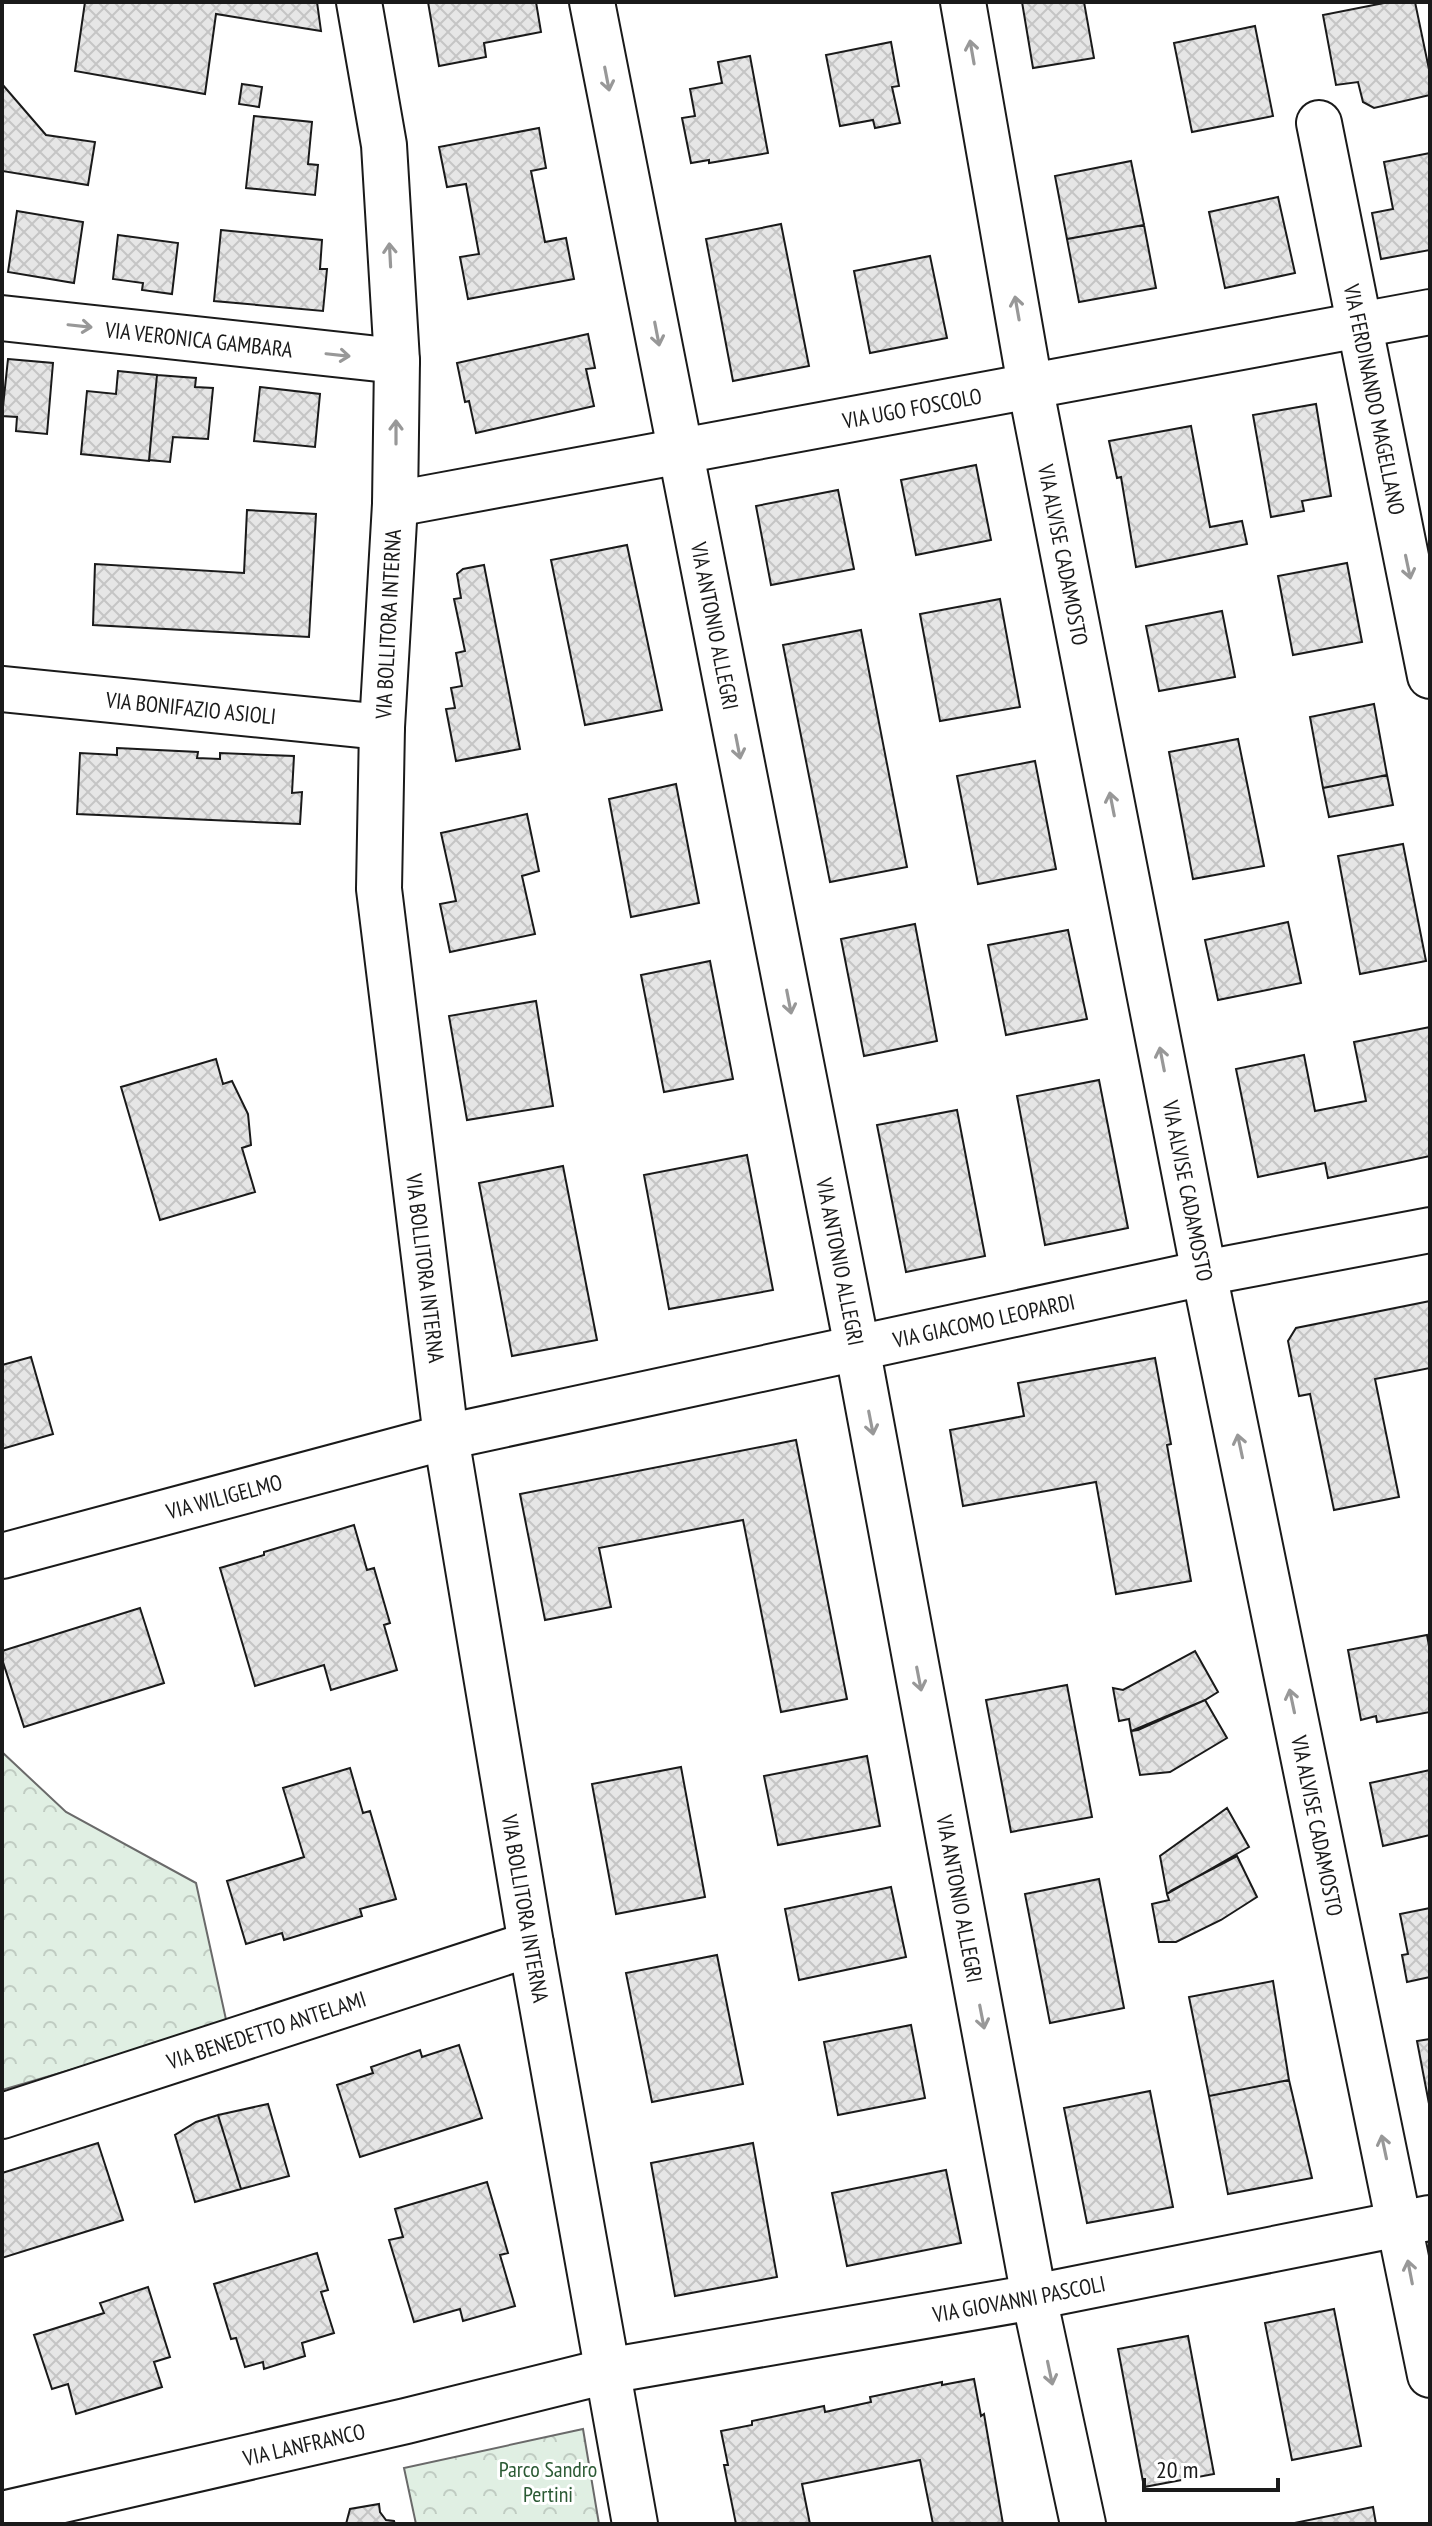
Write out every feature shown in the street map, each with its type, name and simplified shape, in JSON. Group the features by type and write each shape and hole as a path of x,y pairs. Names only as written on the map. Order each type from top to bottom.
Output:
{"street":[{"name":"VIA BOLLITORA INTERNA","path":"359,2 384,145 397,361 395,504 382,727 379,889 446,1437 531,1944 635,2524"},
{"name":"VIA ANTONIO ALLEGRI","path":"592,2 857,1347 1034,2297 1083,2524"},
{"name":"VIA ALVISE CADAMOSTO","path":"963,2 1030,385 1204,1273 1415,2221 1430,2375"},
{"name":"VIA FERDINANDO MAGELLANO","path":"1319,123 1430,676"},
{"name":"VIA UGO FOSCOLO","path":"395,504 1430,312"},
{"name":"VIA VERONICA GAMBARA","path":"2,318 397,361"},
{"name":"VIA BONIFAZIO ASIOLI","path":"2,689 382,727"},
{"name":"VIA GIACOMO LEOPARDI","path":"446,1437 1204,1273 1430,1230"},
{"name":"VIA WILIGELMO","path":"2,1556 446,1437"},
{"name":"VIA BENEDETTO ANTELAMI","path":"2,2116 531,1944"},
{"name":"VIA GIOVANNI PASCOLI","path":"607,2371 1034,2297 1415,2221"},
{"name":"VIA LANFRANCO","path":"2,2514 406,2421 607,2371"}],"green space":[{"path":"2,1752 66,1812 196,1883 227,2024 2,2090"},
{"name":"Parco Sandro Pertini","path":"583,2429 599,2524 416,2524 404,2468"}],"building":[{"path":"85,2 317,2 321,31 216,14 205,94 75,71"},
{"path":"428,2 536,2 541,32 484,43 486,57 439,66"},
{"path":"1022,2 1084,2 1094,58 1033,68"},
{"path":"1389,2 1415,2 1430,74 1430,95 1374,108 1363,102 1358,82 1336,85 1323,15"},
{"path":"1255,26 1273,116 1192,132 1174,43"},
{"path":"891,42 899,86 892,87 900,123 875,128 873,120 840,126 826,55"},
{"path":"750,56 768,153 691,163 682,118 695,116 690,89 722,83 718,62"},
{"path":"2,84 46,135 95,142 88,185 2,171"},
{"path":"242,84 262,87 259,107 239,104"},
{"path":"254,116 312,122 308,164 318,165 315,195 246,188"},
{"path":"539,128 546,168 531,171 545,242 566,238 574,279 468,299 460,257 479,254 466,184 447,187 439,147"},
{"path":"1430,153 1430,250 1381,259 1372,213 1393,209 1384,162"},
{"path":"1131,161 1144,225 1067,239 1055,176"},
{"path":"1278,197 1295,273 1225,288 1209,212"},
{"path":"17,211 83,222 74,283 8,272"},
{"path":"781,224 809,366 733,381 706,239"},
{"path":"1144,225 1156,288 1079,302 1067,239"},
{"path":"221,230 322,240 320,269 327,269 323,311 214,301"},
{"path":"118,235 178,243 172,294 142,290 143,283 113,279"},
{"path":"930,256 947,338 870,353 854,271"},
{"path":"588,334 595,368 586,369 594,406 476,433 469,401 465,402 457,363"},
{"path":"8,359 53,363 47,434 16,431 17,417 2,416"},
{"path":"118,371 157,375 149,461 81,454 87,391 116,394"},
{"path":"157,375 196,378 195,387 213,388 208,439 173,437 170,462 149,460"},
{"path":"260,387 320,394 315,447 254,441"},
{"path":"1316,404 1331,496 1302,501 1304,511 1271,517 1253,415"},
{"path":"1191,426 1210,527 1242,521 1247,544 1136,567 1121,477 1117,478 1109,441"},
{"path":"976,465 991,540 916,555 901,480"},
{"path":"838,490 854,569 771,585 756,506"},
{"path":"247,510 316,514 309,637 93,625 95,564 244,573"},
{"path":"627,545 662,710 585,725 551,560"},
{"path":"1347,563 1362,642 1293,655 1278,576"},
{"path":"484,565 520,749 456,761 446,709 455,708 451,688 462,686 456,653 465,651 454,599 461,598 457,574 463,569"},
{"path":"1000,599 1020,707 940,721 920,614"},
{"path":"1222,611 1235,677 1159,691 1146,626"},
{"path":"861,630 907,867 830,882 783,645"},
{"path":"1374,704 1387,775 1323,788 1310,717"},
{"path":"1238,739 1264,866 1193,879 1169,752"},
{"path":"117,748 198,752 197,758 220,759 220,753 294,756 292,793 302,792 300,824 77,814 80,753 117,755"},
{"path":"1035,761 1056,869 978,884 957,776"},
{"path":"1387,775 1393,805 1329,817 1323,788"},
{"path":"676,784 699,903 631,917 609,799"},
{"path":"527,814 539,871 522,876 535,934 450,952 440,904 456,901 441,833"},
{"path":"1403,844 1426,961 1360,974 1338,856"},
{"path":"1288,922 1301,983 1218,1000 1205,940"},
{"path":"915,924 937,1041 864,1056 841,939"},
{"path":"1068,930 1087,1019 1006,1035 988,945"},
{"path":"710,961 733,1079 664,1092 641,975"},
{"path":"536,1001 553,1106 467,1120 449,1016"},
{"path":"1430,1027 1430,1156 1328,1178 1325,1163 1258,1177 1236,1069 1304,1055 1315,1111 1366,1101 1354,1042"},
{"path":"216,1059 223,1084 232,1081 248,1114 251,1145 242,1148 255,1192 160,1220 121,1087"},
{"path":"1099,1080 1128,1228 1045,1245 1017,1096"},
{"path":"957,1110 985,1256 906,1272 877,1125"},
{"path":"747,1155 773,1290 669,1309 644,1175"},
{"path":"563,1166 597,1340 512,1356 479,1183"},
{"path":"1430,1301 1430,1368 1375,1379 1399,1497 1334,1510 1310,1394 1299,1396 1288,1341 1296,1328"},
{"path":"31,1357 53,1434 2,1449 2,1365"},
{"path":"1155,1358 1191,1581 1116,1594 1096,1482 963,1506 950,1430 1024,1416 1018,1383"},
{"path":"796,1440 847,1699 781,1712 743,1520 599,1548 611,1607 545,1620 520,1494"},
{"path":"354,1525 367,1570 374,1568 390,1623 384,1625 397,1670 331,1690 324,1665 255,1686 220,1568"},
{"path":"140,1608 164,1683 24,1727 2,1651"},
{"path":"1427,1635 1430,1712 1377,1722 1376,1716 1361,1720 1348,1650"},
{"path":"1195,1651 1218,1692 1138,1730 1131,1731 1129,1719 1119,1721 1113,1688 1123,1690"},
{"path":"1067,1685 1092,1817 1011,1832 986,1700"},
{"path":"1205,1700 1227,1738 1170,1772 1140,1775 1131,1731"},
{"path":"867,1756 880,1826 778,1845 764,1776"},
{"path":"681,1767 705,1897 616,1914 592,1784"},
{"path":"350,1768 363,1813 370,1811 396,1899 360,1909 362,1916 284,1940 282,1933 246,1944 227,1881 304,1857 283,1788"},
{"path":"1430,1770 1430,1835 1383,1846 1370,1783"},
{"path":"1227,1808 1249,1847 1167,1894 1160,1856"},
{"path":"1237,1856 1257,1897 1221,1920 1176,1942 1159,1942 1152,1904 1169,1900 1167,1894 1172,1890"},
{"path":"1099,1879 1124,2008 1050,2023 1025,1894"},
{"path":"891,1887 906,1957 799,1980 785,1909"},
{"path":"1430,1908 1430,1977 1407,1982 1402,1955 1408,1954 1400,1914"},
{"path":"717,1955 743,2084 652,2102 626,1973"},
{"path":"1273,1981 1289,2080 1209,2096 1189,1997"},
{"path":"911,2025 925,2098 838,2115 824,2042"},
{"path":"1430,2039 1430,2109 1417,2041"},
{"path":"459,2045 482,2118 360,2157 337,2085 373,2073 371,2067 420,2050 422,2057"},
{"path":"1289,2080 1312,2178 1228,2194 1209,2096"},
{"path":"1150,2091 1173,2207 1087,2223 1064,2108"},
{"path":"268,2104 289,2176 241,2189 218,2115"},
{"path":"218,2115 241,2189 195,2202 175,2135 196,2122"},
{"path":"98,2143 123,2220 2,2258 2,2173"},
{"path":"753,2143 777,2277 675,2296 651,2163"},
{"path":"946,2170 961,2243 847,2266 832,2193"},
{"path":"487,2182 508,2253 500,2255 515,2306 463,2321 460,2309 414,2322 389,2240 403,2237 395,2209"},
{"path":"317,2253 328,2290 321,2292 334,2333 302,2343 305,2356 264,2369 263,2362 245,2367 236,2338 231,2339 214,2284"},
{"path":"148,2287 170,2357 154,2362 162,2387 76,2414 68,2384 52,2389 34,2335 104,2313 100,2303"},
{"path":"1334,2309 1361,2446 1292,2460 1265,2323"},
{"path":"1188,2336 1214,2474 1144,2487 1118,2349"},
{"path":"974,2379 981,2416 984,2414 1003,2524 933,2524 920,2460 802,2484 810,2524 736,2524 724,2465 728,2465 721,2431 752,2425 752,2421 824,2406 825,2412 871,2402 870,2397 942,2382 942,2385"},
{"path":"379,2504 386,2520 395,2524 346,2524 350,2509"},
{"path":"1373,2507 1376,2524 1294,2523"}]}
